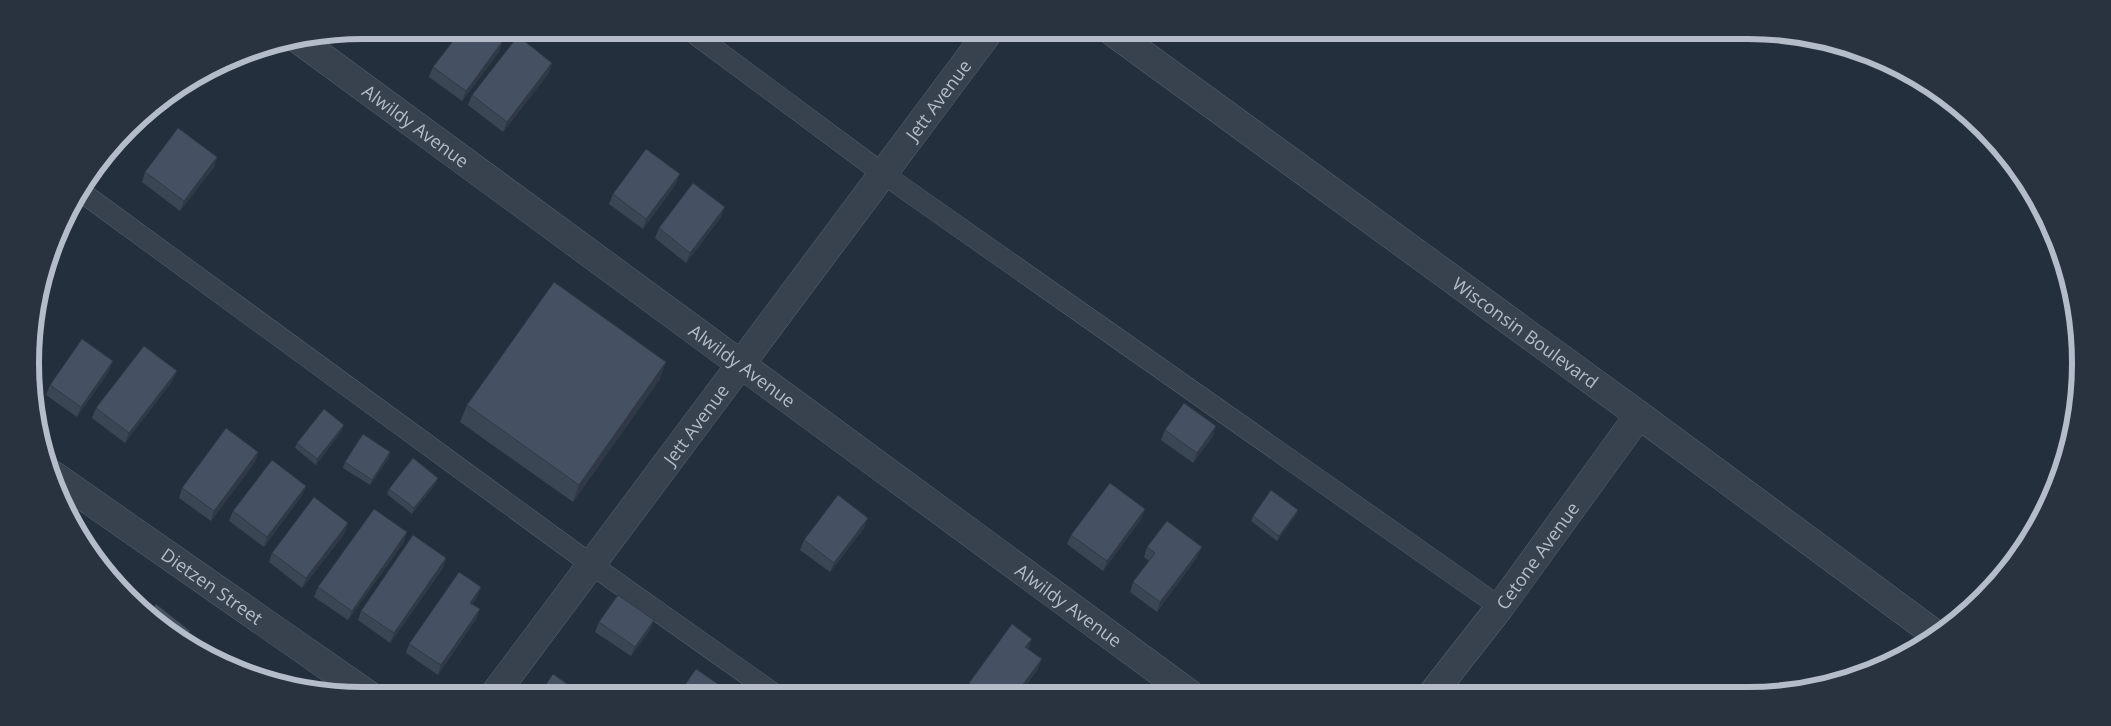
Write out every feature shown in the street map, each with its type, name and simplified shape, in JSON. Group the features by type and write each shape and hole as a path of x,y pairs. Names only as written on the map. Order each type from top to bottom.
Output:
{"street":[{"name":"Jett Avenue","path":"500,687 983,39"},
{"name":"Wisconsin Boulevard","path":"1122,39 1638,414 1931,631"},
{"name":"Alwildy Avenue","path":"305,44 1180,687"},
{"name":"Cetone Avenue","path":"1437,687 1500,607 1638,414"},
{"name":"Dietzen Street","path":"61,480 357,687"}],"lane":[{"path":"701,39 882,173 1500,607"},
{"path":"86,194 592,564 765,687"}],"building":[{"path":"455,39 498,39 502,42 466,91 433,67"},
{"path":"516,39 522,39 552,63 507,122 472,95"},
{"path":"178,128 217,157 184,201 145,172"},
{"path":"646,149 680,174 646,219 613,194"},
{"path":"693,183 725,207 690,253 659,228"},
{"path":"554,282 666,362 579,485 467,405"},
{"path":"82,339 113,361 81,407 50,385"},
{"path":"144,346 177,371 129,433 96,408"},
{"path":"1184,403 1216,426 1197,453 1165,430"},
{"path":"324,409 344,425 317,459 297,443"},
{"path":"226,428 258,452 214,511 182,488"},
{"path":"363,434 390,452 372,480 345,462"},
{"path":"413,458 438,478 414,508 389,489"},
{"path":"272,460 306,486 267,537 233,511"},
{"path":"1110,483 1145,509 1107,561 1071,535"},
{"path":"1271,490 1298,510 1279,536 1253,516"},
{"path":"838,495 868,518 834,563 804,540"},
{"path":"314,497 348,523 306,578 272,553"},
{"path":"374,509 407,532 352,611 318,587"},
{"path":"1167,521 1202,547 1160,602 1133,582 1155,553 1147,547"},
{"path":"413,535 446,558 394,633 361,611"},
{"path":"459,572 481,587 470,603 480,609 441,665 409,644"},
{"path":"618,595 654,620 635,647 599,622"},
{"path":"156,604 190,631 186,635 152,609"},
{"path":"1012,624 1032,639 1025,647 1042,659 1021,687 974,687 969,683"},
{"path":"696,669 721,686 720,687 684,687"},
{"path":"553,674 571,687 544,687"}]}
